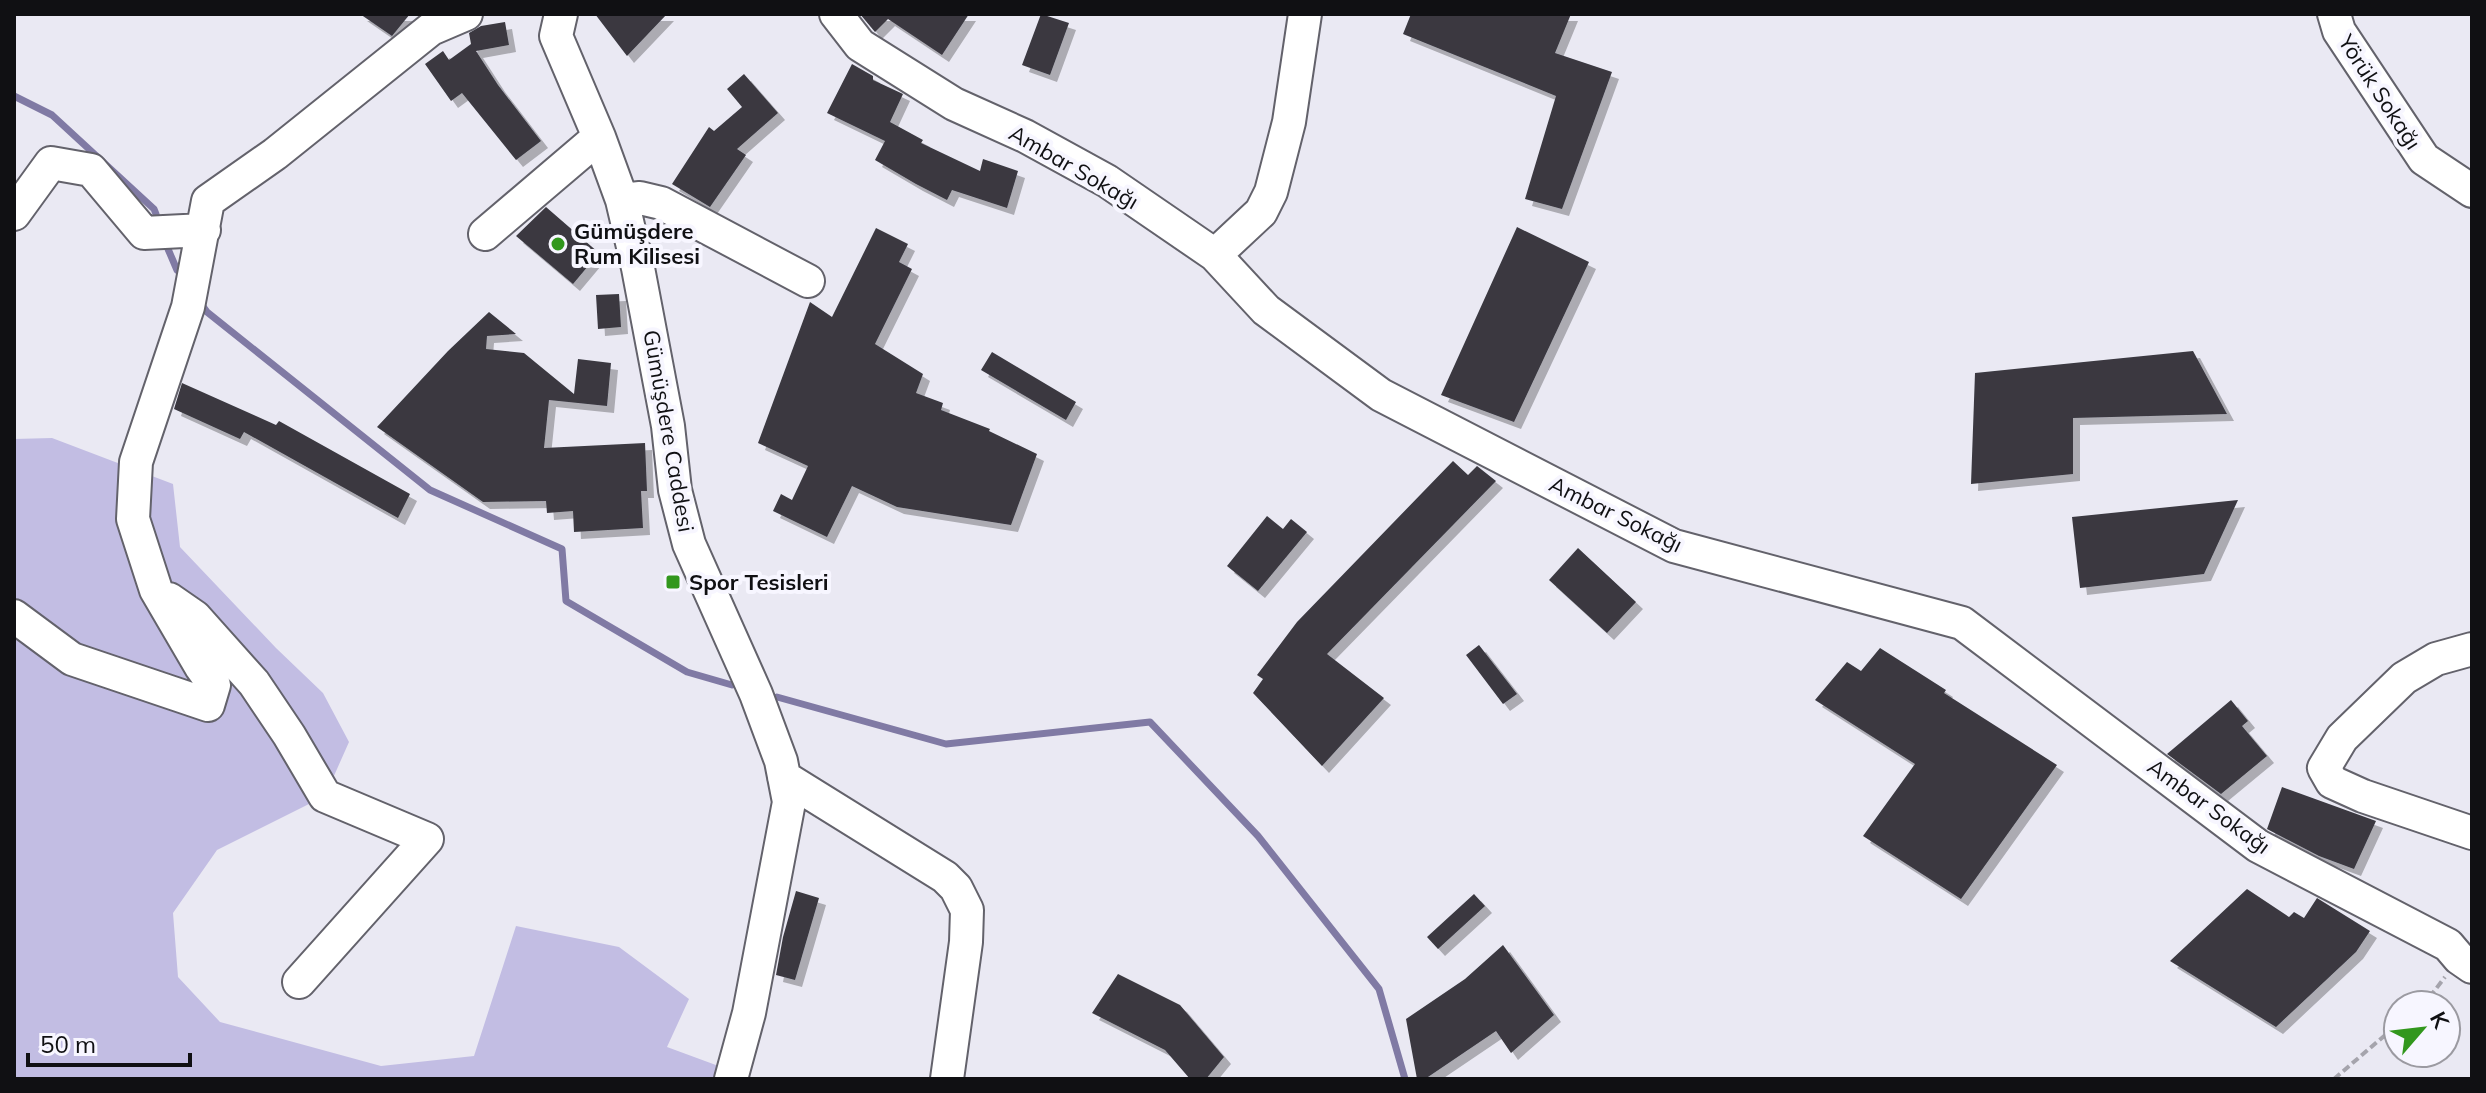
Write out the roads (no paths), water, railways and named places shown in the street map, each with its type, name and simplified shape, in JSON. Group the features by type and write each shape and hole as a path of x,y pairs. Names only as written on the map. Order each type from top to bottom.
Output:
{"street":[{"path":"14,616 72,659 208,705 214,685 156,590 133,519 136,462 188,307 208,201 275,154 431,29 466,14"},
{"name":"Gümüşdere Caddesi","path":"561,14 556,36 622,200 655,353 675,490 689,544 756,694 781,761 789,802 749,1013 731,1079"},
{"name":"Ambar Sokağı","path":"836,14 860,45 954,104 1025,136 1107,181 1215,255 1266,310 1381,395 1674,546 1962,623 2258,846 2448,945 2465,962"},
{"path":"1215,255 1261,212 1271,192 1289,122 1305,14"},
{"name":"Yörük Sokağı","path":"2334,14 2339,31 2424,159 2472,191"},
{"path":"485,234 599,137"},
{"path":"14,214 51,163 91,170 144,233 204,230"},
{"path":"622,200 640,198 661,203 808,281"},
{"path":"156,590 195,617 254,683 325,796 427,839 299,982"},
{"path":"2472,649 2436,659 2404,678 2342,738 2324,768 2332,782 2363,796 2472,833"},
{"path":"784,777 945,877 964,902 967,910 966,942 947,1079"}],"waterway":[{"path":"14,96 52,115 156,214"},
{"path":"168,249 177,270"},
{"path":"202,305 430,490 562,549 566,601 687,672 732,685"},
{"path":"777,697 946,744 1150,722 1258,836 1379,989 1405,1079"}],"place":[{"name":"Gümüşdere Rum Kilisesi","path":"558,244"},
{"name":"Spor Tesisleri","path":"673,582"}]}
